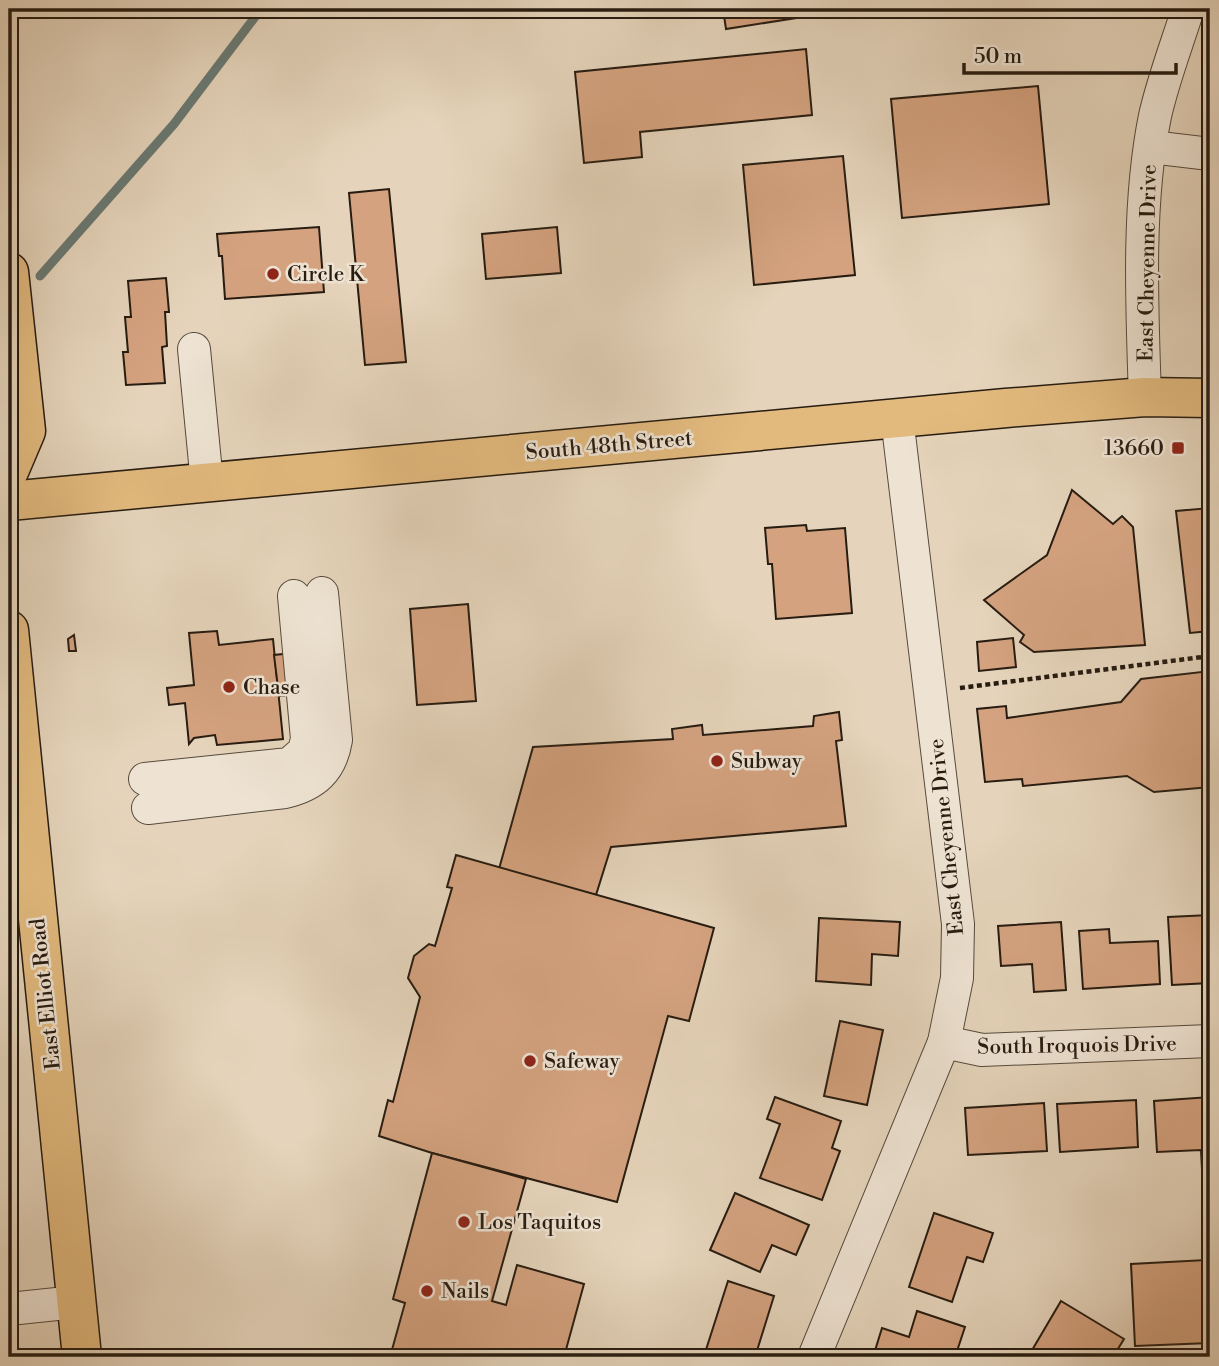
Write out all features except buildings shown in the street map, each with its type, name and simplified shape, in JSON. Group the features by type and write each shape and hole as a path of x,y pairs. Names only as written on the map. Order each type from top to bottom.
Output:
{"main road":[{"path":"9,272 26,431 9,471"},
{"name":"South 48th Street","path":"9,501 897,418 1145,397 1210,398"},
{"name":"East Elliot Road","path":"9,630 82,1357"}],"street":[{"name":"East Cheyenne Drive","path":"1145,397 1145,200 1156,115 1188,9"},
{"path":"1151,147 1210,154"},
{"path":"194,349 207,483"},
{"name":"East Cheyenne Drive","path":"814,1357 944,1042 957,978 958,924 897,418"},
{"path":"146,786 278,779 298,775 312,764 321,738 300,596"},
{"name":"South Iroquois Drive","path":"944,1042 982,1050 1210,1041"},
{"path":"9,1308 76,1302"}],"path":[{"path":"931,692 1210,656"}],"waterway":[{"path":"40,276 174,124 261,9"}],"place":[{"name":"Circle K","path":"273,274"},
{"name":"13660","path":"1178,448"},
{"name":"Chase","path":"229,687"},
{"name":"Subway","path":"717,761"},
{"name":"Safeway","path":"530,1061"},
{"name":"Los Taquitos","path":"464,1222"},
{"name":"Nails","path":"427,1291"}]}
